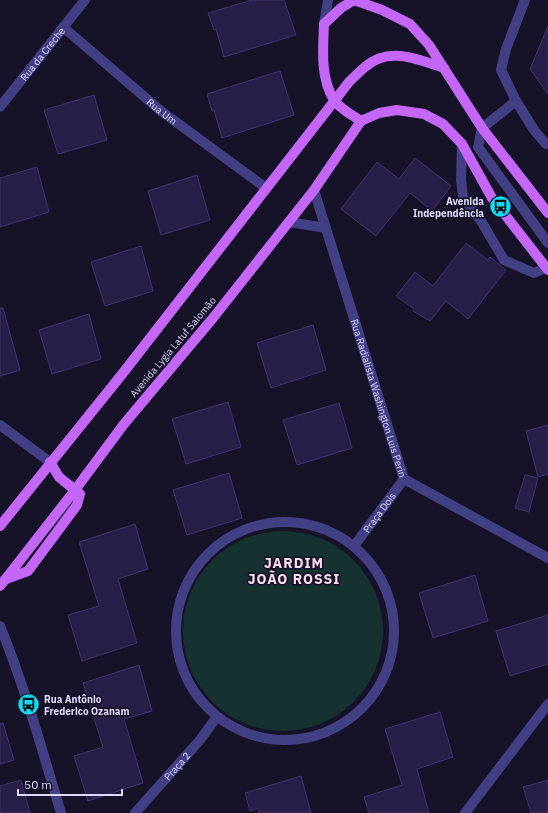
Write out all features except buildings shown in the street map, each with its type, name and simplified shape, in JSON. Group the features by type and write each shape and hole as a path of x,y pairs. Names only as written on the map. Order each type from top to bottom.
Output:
{"main road":[{"path":"547,269 492,198 462,144 443,124 424,114 397,110 379,113 361,121 346,112 334,100 326,81 322,51 324,24 341,8 354,0 382,10 410,24 429,45 482,128 548,213"},
{"path":"0,526 123,373 334,100 366,66 384,56 407,56 444,68"},
{"name":"Avenida Lygia Latuf Salomão","path":"3,583 124,424 213,318 314,190 361,121"},
{"path":"50,462 59,477 75,490"}],"street":[{"name":"Rua da Creche","path":"0,107 85,0"},
{"path":"324,24 328,0"},
{"path":"525,0 506,49 501,70 516,101 534,130 546,144 548,144"},
{"name":"Rua Um","path":"63,27 161,111 266,188"},
{"path":"516,101 482,128 478,148 548,243"},
{"path":"462,144 462,197 481,221 504,260 534,273 547,269"},
{"name":"Rua Radialista Washington Luis Perin","path":"314,190 404,479 548,558"},
{"path":"289,222 326,228"},
{"path":"0,425 50,462"},
{"name":"Praça Dois","path":"354,546 404,479"},
{"path":"297,522 327,530 354,546 377,571 390,603 394,637 387,671 370,700 344,724 313,738 279,742 246,735 216,718 195,695 181,667 175,636 178,605 190,575 210,551 236,533 266,523 297,522"},
{"path":"0,626 29,705 61,813"},
{"path":"0,642 12,656"},
{"path":"465,813 548,704"},
{"name":"Praça 2","path":"135,813 200,740 216,718"}],"green space":[{"path":"293,531 303,532 330,542 347,553 361,567 376,593 382,611 382,651 372,678 361,695 347,709 330,720 303,730 273,731 263,730 236,720 219,709 205,695 194,678 184,651 183,621 184,611 194,584 205,567 219,553 236,542 263,532"}],"place":[{"name":"Avenida Independência","path":"500,207"},
{"name":"Rua Antônio Frederico Ozanam","path":"29,705"}],"district":[{"name":"JARDIM JOÃO ROSSI","path":"294,572"}]}
